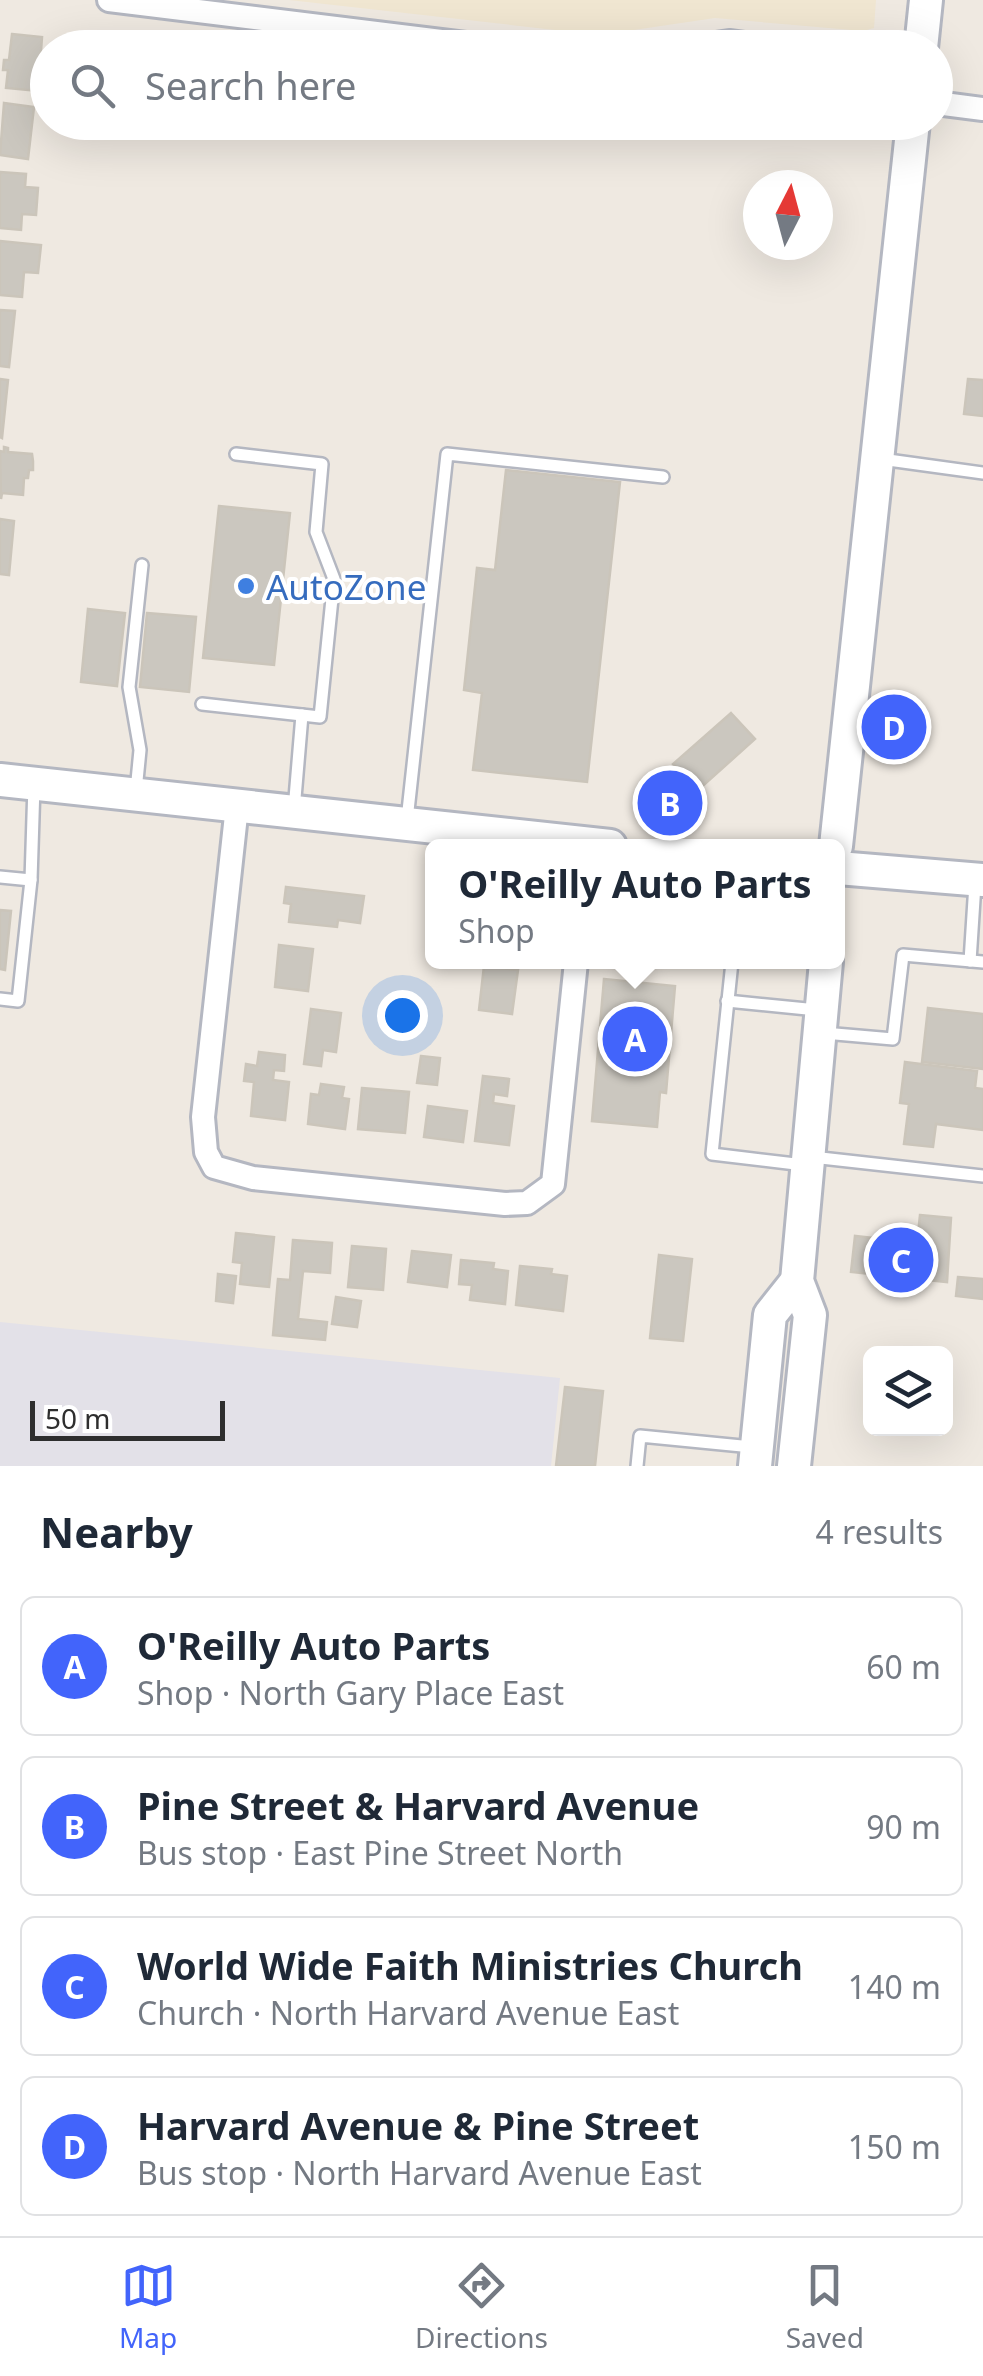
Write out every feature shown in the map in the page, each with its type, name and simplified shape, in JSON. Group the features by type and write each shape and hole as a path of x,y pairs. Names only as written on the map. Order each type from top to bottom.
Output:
{"main road":[{"path":"923,30 926,0"},
{"path":"837,839 911,140"},
{"path":"0,780 533,839"},
{"path":"845,869 979,880"},
{"path":"794,1466 810,1315 797,1282 825,969"},
{"path":"756,1456 770,1315 797,1282"}],"street":[{"path":"109,0 352,30"},
{"path":"953,105 983,109"},
{"path":"237,806 202,1116 206,1152 214,1167 253,1178 527,1203 553,1184 575,969"}],"lane":[{"path":"202,704 320,717 334,578 316,532 322,464 236,454"},
{"path":"407,825 447,454 663,478"},
{"path":"876,459 983,473"},
{"path":"135,795 140,750 128,688 142,565"},
{"path":"294,812 302,715"},
{"path":"0,999 18,1001 31,880 34,784"},
{"path":"0,877 31,880"},
{"path":"726,1001 893,1039 903,955 976,962 979,880"},
{"path":"731,969 712,1154 983,1176"},
{"path":"636,1466 640,1436 756,1456"}],"shaded area":[{"path":"289,0 876,0 874,28 867,30 715,18 634,30 556,30"},
{"path":"0,1322 560,1378 551,1466 0,1466"}],"building":[{"path":"12,34 30,36 30,90 6,88 8,70 3,70 4,60 9,60"},
{"path":"4,103 30,106 28,159 0,155"},
{"path":"0,172 26,174 25,187 38,188 36,215 22,214 21,230 0,228"},
{"path":"0,241 41,245 38,273 24,272 22,297 0,295"},
{"path":"0,310 15,311 9,367 0,366"},
{"path":"0,379 8,380 2,438 0,437"},
{"path":"968,379 983,380 983,416 964,414"},
{"path":"4,447 8,452 32,454 33,470 24,478 23,495 2,493 1,499 0,451 4,452"},
{"path":"506,470 620,482 587,782 473,770 482,693 464,690 477,568 495,570"},
{"name":"AutoZone","path":"219,506 290,513 274,665 203,658"},
{"path":"0,519 14,521 9,575 0,574"},
{"path":"88,609 125,613 117,686 81,682"},
{"path":"147,613 196,617 189,692 140,687"},
{"path":"731,713 755,739 697,791 673,764"},
{"path":"286,887 364,896 360,923 338,920 337,927 289,922 291,904 284,903"},
{"path":"0,910 11,911 5,970 0,969"},
{"path":"279,945 313,949 308,991 275,987"},
{"path":"484,969 518,970 512,1014 479,1010"},
{"path":"604,979 675,986 666,1093 660,1092 657,1127 592,1121"},
{"path":"928,1008 983,1014 983,1069 922,1062"},
{"path":"311,1009 341,1013 336,1052 323,1050 321,1066 304,1064"},
{"path":"259,1052 285,1055 284,1071 274,1070 273,1080 289,1082 285,1120 251,1116 254,1082 244,1081 246,1064 257,1066"},
{"path":"421,1056 440,1058 437,1085 417,1083"},
{"path":"905,1062 977,1071 975,1088 983,1089 983,1130 936,1124 933,1147 904,1144 909,1104 900,1103"},
{"path":"483,1076 509,1079 507,1096 494,1094 493,1103 514,1106 509,1145 475,1141"},
{"path":"321,1084 344,1087 342,1098 349,1099 345,1129 308,1124 311,1094 319,1095"},
{"path":"362,1088 409,1092 405,1133 358,1129"},
{"path":"428,1106 467,1111 463,1142 424,1137"},
{"path":"920,1215 951,1218 947,1282 851,1272 855,1236 917,1243"},
{"path":"236,1233 274,1237 269,1287 240,1284 242,1263 233,1262"},
{"path":"293,1240 332,1243 330,1273 303,1271 298,1319 327,1322 325,1340 273,1335 278,1279 290,1280"},
{"path":"352,1246 386,1249 383,1290 348,1287"},
{"path":"412,1251 451,1255 447,1287 408,1282"},
{"path":"659,1255 692,1259 683,1341 650,1338"},
{"path":"461,1260 494,1263 493,1269 508,1271 505,1304 470,1300 472,1285 459,1284"},
{"path":"520,1266 552,1269 551,1274 567,1276 563,1311 516,1305"},
{"path":"218,1274 236,1276 233,1303 216,1301"},
{"path":"958,1277 983,1279 983,1299 956,1296"},
{"path":"336,1297 361,1301 357,1327 332,1324"},
{"path":"565,1387 603,1391 595,1466 556,1466"}],"place":[{"name":"AutoZone","path":"246,586"},
{"name":"Harvard Avenue & Pine Street","path":"894,727"},
{"name":"Pine Street & Harvard Avenue","path":"670,803"},
{"name":"O'Reilly Auto Parts","path":"635,1039"},
{"name":"World Wide Faith Ministries Church","path":"901,1260"}]}
